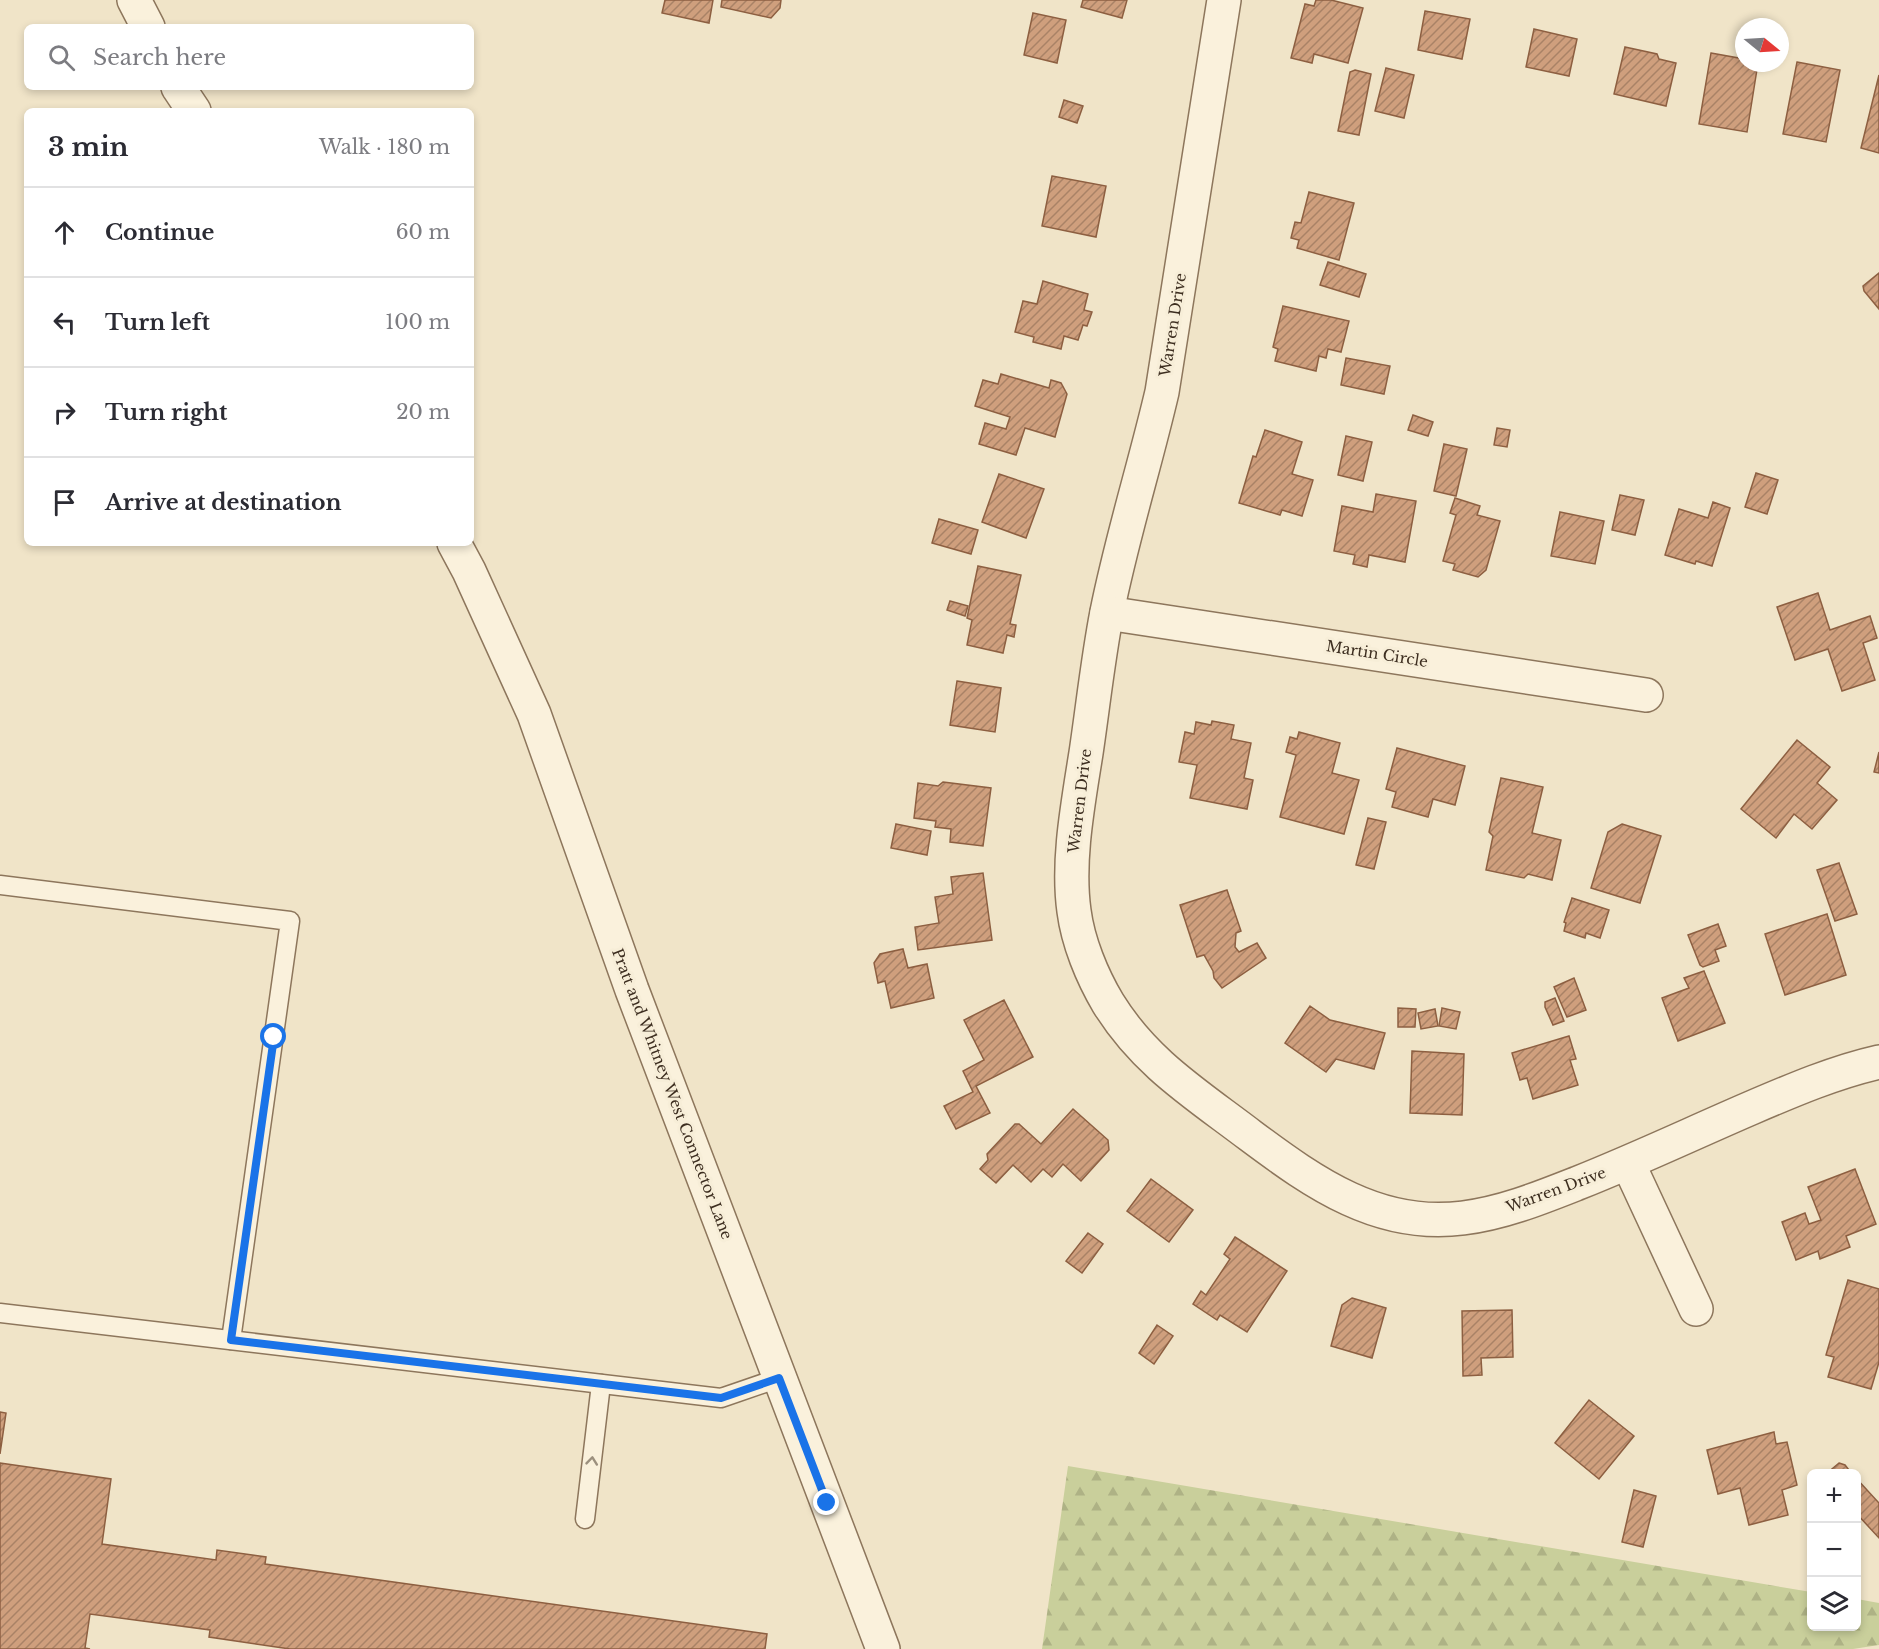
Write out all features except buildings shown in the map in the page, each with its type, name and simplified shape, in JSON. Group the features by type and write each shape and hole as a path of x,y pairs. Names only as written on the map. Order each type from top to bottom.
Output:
{"street":[{"path":"134,0 146,24"},
{"name":"Warren Drive","path":"1224,0 1162,392 1107,613 1077,812 1073,861 1074,912 1087,959 1106,1000 1131,1038 1160,1067 1286,1162 1328,1189 1374,1210 1417,1219 1461,1219 1512,1209 1628,1163 1800,1087 1858,1066 1879,1062"},
{"path":"180,90 192,108"},
{"name":"Pratt and Whitney West Connector Lane","path":"456,546 470,571 534,714 632,990 883,1649"},
{"name":"Martin Circle","path":"1107,613 1646,695"},
{"path":"1628,1163 1696,1309"}],"lane":[{"path":"0,885 290,921 231,1340"},
{"path":"0,1312 721,1398 779,1378"},
{"path":"585,1519 601,1384"}],"green space":[{"path":"1068,1466 1807,1591 1807,1631 1861,1631 1861,1600 1879,1603 1879,1645 1853,1649 1042,1649"}],"route":[{"path":"274,1037 231,1340 721,1398 779,1378 827,1503"}]}
